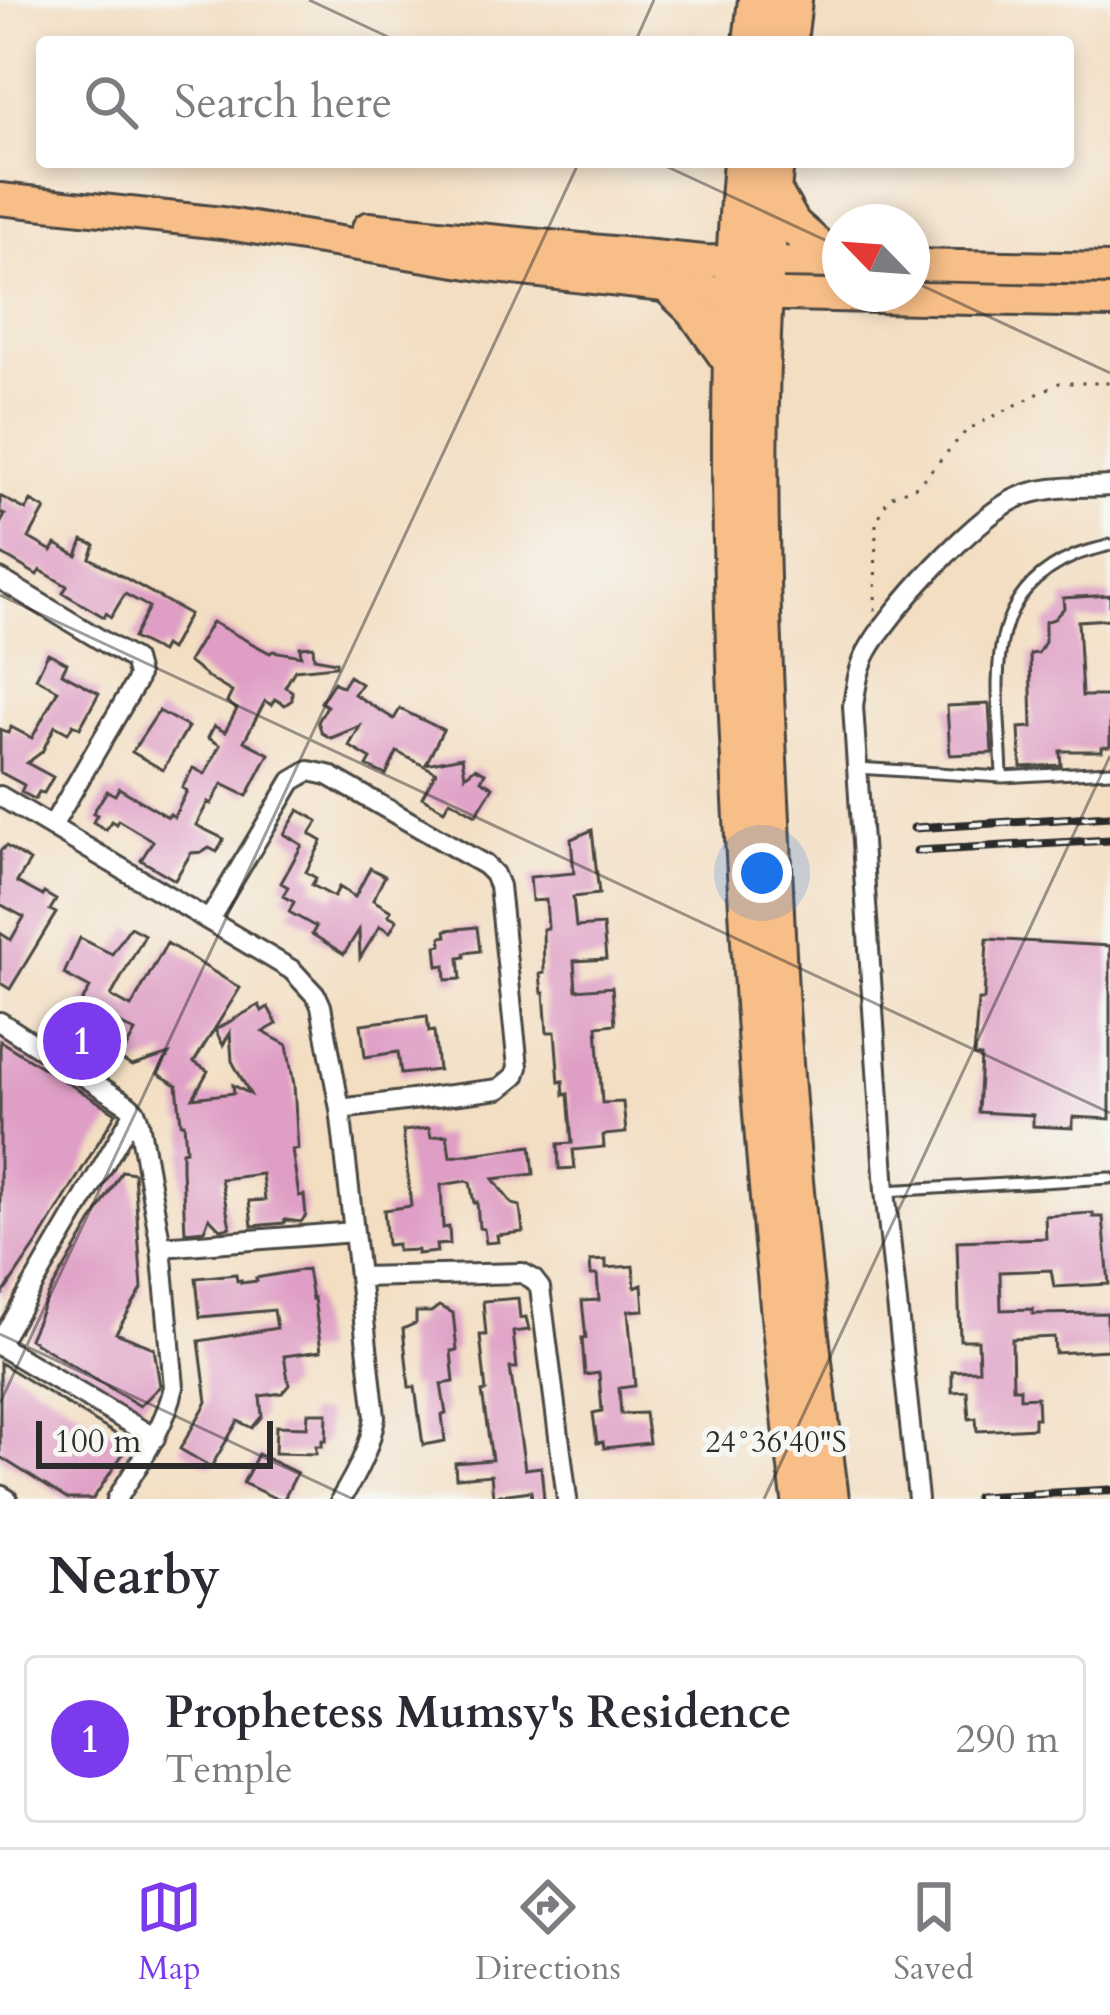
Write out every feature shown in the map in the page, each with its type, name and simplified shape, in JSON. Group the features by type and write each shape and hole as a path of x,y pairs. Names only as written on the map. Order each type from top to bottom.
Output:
{"highway":[{"path":"753,36 757,0"},
{"path":"789,36 793,0"},
{"path":"742,168 782,1037 830,1499"},
{"path":"774,176 732,362 732,526 754,1040 801,1499"},
{"path":"774,176 792,225 822,250"},
{"path":"672,288 695,310 732,362"}],"main road":[{"path":"0,188 223,219 488,266 672,288 822,266"},
{"path":"0,199 223,219 749,279 1110,302"},
{"path":"930,265 1110,269"}],"street":[{"path":"918,1499 885,1191 853,706 857,678 875,640 920,582 994,513 1017,498 1047,490 1110,486"},
{"path":"0,579 137,666 136,682 52,826"},
{"path":"209,920 292,781 309,771 328,775 494,874 518,1066 515,1076 499,1089 340,1109"},
{"path":"0,796 292,970 317,997 340,1109 375,1417 360,1467 341,1499"},
{"path":"0,1022 128,1104 139,1122 161,1247 174,1387 155,1438 117,1499"},
{"path":"135,1112 0,1344 155,1438"},
{"path":"161,1247 354,1232"},
{"path":"359,1276 522,1273 533,1279 540,1288 567,1499"}],"lane":[{"path":"1002,776 998,655 1014,606 1040,577 1073,556 1110,545"},
{"path":"857,768 1002,776 1110,771"},
{"path":"885,1191 1110,1178"}],"path":[{"path":"875,640 876,523 890,497 917,486 967,430 1060,383 1110,383"}],"building":[{"path":"0,496 26,510 31,501 45,509 29,538 52,551 56,544 77,556 83,540 95,545 90,558 189,614 170,650 164,646 161,652 133,638 149,607 125,594 111,617 106,613 104,617 63,593 67,586 0,553 0,524 5,515 0,513"},
{"path":"1110,595 1110,619 1078,621 1082,696 1110,696 1110,746 1102,751 1060,751 1061,765 1021,767 1019,728 1032,727 1030,654 1038,653 1045,642 1045,622 1064,608 1063,598"},
{"path":"212,622 270,653 301,656 300,647 313,646 314,658 336,662 336,666 295,670 285,687 292,691 292,700 285,705 275,699 272,705 265,701 244,741 269,754 247,796 222,784 208,802 196,825 224,839 217,852 209,848 191,853 175,880 141,860 153,841 118,820 116,824 111,821 106,830 93,822 97,815 93,813 107,791 115,795 119,788 174,817 193,768 205,774 220,745 208,738 214,726 225,732 237,709 227,702 232,692 188,662"},
{"path":"48,653 67,663 62,673 99,693 80,728 73,724 68,733 55,726 42,752 27,763 53,777 35,799 21,792 24,785 0,772 0,729 8,733 11,727 32,738 58,690 36,678"},
{"path":"349,676 361,684 354,694 394,719 400,709 443,730 426,764 462,757 465,776 475,768 485,773 481,780 493,787 476,815 450,800 444,810 422,797 436,772 397,752 386,775 367,766 371,759 349,746 360,726 331,738 322,733 318,722 327,706 321,702 334,682 342,687"},
{"path":"989,704 992,753 950,755 947,706"},
{"path":"159,711 188,727 163,770 132,752"},
{"path":"299,810 318,821 310,834 322,841 306,872 316,878 312,885 334,897 339,887 355,897 370,868 385,876 373,900 397,920 390,932 380,926 360,958 359,930 344,954 312,934 316,927 289,912 294,902 283,896 288,887 281,883 302,845 284,834"},
{"path":"592,830 599,894 573,897 576,927 603,925 606,959 574,961 576,990 612,987 615,1024 597,1026 602,1103 623,1102 626,1133 603,1135 604,1147 573,1150 575,1168 559,1169 558,1144 572,1143 568,1094 564,1095 563,1081 559,1082 555,1032 547,1032 542,993 546,900 532,901 530,877 574,873 571,839"},
{"path":"6,846 30,861 17,882 56,900 50,910 56,913 10,989 0,983 0,933 11,940 24,917 0,904 0,851"},
{"path":"130,927 145,935 111,996 131,1007 167,943 240,988 194,1062 208,1071 193,1098 234,1093 233,1085 250,1094 232,1061 230,1032 223,1045 215,1030 259,1005 262,1011 268,1007 277,1024 263,1032 287,1045 294,1085 298,1149 292,1150 306,1215 301,1222 252,1226 249,1201 265,1200 262,1174 221,1179 230,1227 220,1229 209,1218 204,1230 185,1232 184,1123 177,1085 158,1074 169,1054 132,1066 120,1059 135,1032 114,1021 110,1027 100,1022 96,1028 74,1014 90,988 64,974 80,938 112,954"},
{"path":"477,927 480,951 459,958 461,979 446,980 445,965 438,966 436,946 442,945 441,937 447,936 446,930"},
{"path":"987,939 1110,946 1110,1119 1073,1117 1072,1128 1033,1126 1033,1115 978,1112 981,1057 974,1056 978,1000 984,1000"},
{"path":"427,1016 429,1032 434,1031 438,1070 401,1074 398,1052 365,1057 361,1024"},
{"path":"0,1041 116,1113 0,1298"},
{"path":"429,1128 431,1137 447,1135 450,1157 531,1146 534,1174 493,1179 512,1204 520,1206 523,1232 497,1235 498,1242 486,1243 484,1229 479,1228 477,1202 466,1181 441,1185 443,1228 449,1227 450,1244 436,1245 437,1252 417,1254 417,1250 397,1251 397,1244 387,1245 384,1210 411,1206 403,1131"},
{"path":"122,1171 134,1173 142,1289 116,1333 154,1348 160,1386 140,1406 29,1339 48,1296"},
{"path":"1093,1213 1093,1217 1103,1217 1109,1284 1054,1287 1051,1270 1000,1272 1001,1310 1107,1313 1108,1350 1055,1353 1054,1337 1012,1339 1013,1388 1020,1388 1020,1398 1037,1397 1038,1418 1034,1418 1034,1428 977,1431 976,1418 969,1419 967,1391 952,1392 952,1371 979,1370 978,1340 960,1340 957,1241 1046,1238 1045,1216"},
{"path":"606,1260 606,1268 633,1266 635,1288 642,1285 644,1310 628,1311 635,1386 619,1388 621,1414 645,1413 649,1443 604,1448 603,1442 597,1443 593,1413 602,1411 599,1373 585,1375 582,1301 599,1300 597,1275 591,1275 590,1261"},
{"path":"307,1269 321,1351 284,1356 289,1385 282,1393 260,1396 262,1416 252,1428 238,1421 211,1467 180,1449 207,1402 199,1341 277,1328 274,1310 200,1317 196,1278 236,1274 241,1283"},
{"path":"518,1298 520,1318 526,1317 529,1330 513,1332 517,1368 510,1368 525,1469 541,1467 544,1499 532,1499 531,1491 493,1496 491,1475 456,1478 455,1463 492,1460 482,1392 486,1391 480,1335 486,1335 483,1301"},
{"path":"439,1306 453,1313 454,1382 441,1384 445,1441 423,1445 415,1387 409,1387 403,1329 416,1323 416,1312 431,1312"},
{"path":"0,1363 130,1443 93,1499 67,1499 0,1457"},
{"path":"308,1413 327,1413 326,1441 316,1446 316,1454 275,1453 276,1426 307,1427"},
{"path":"258,1454 297,1473 284,1499 243,1483"}],"railway":[{"path":"914,828 1110,816"},
{"path":"917,851 1110,840"},
{"path":"977,1497 1110,1490"}],"place":[{"name":"Prophetess Mumsy's Residence","path":"82,1041"}]}
